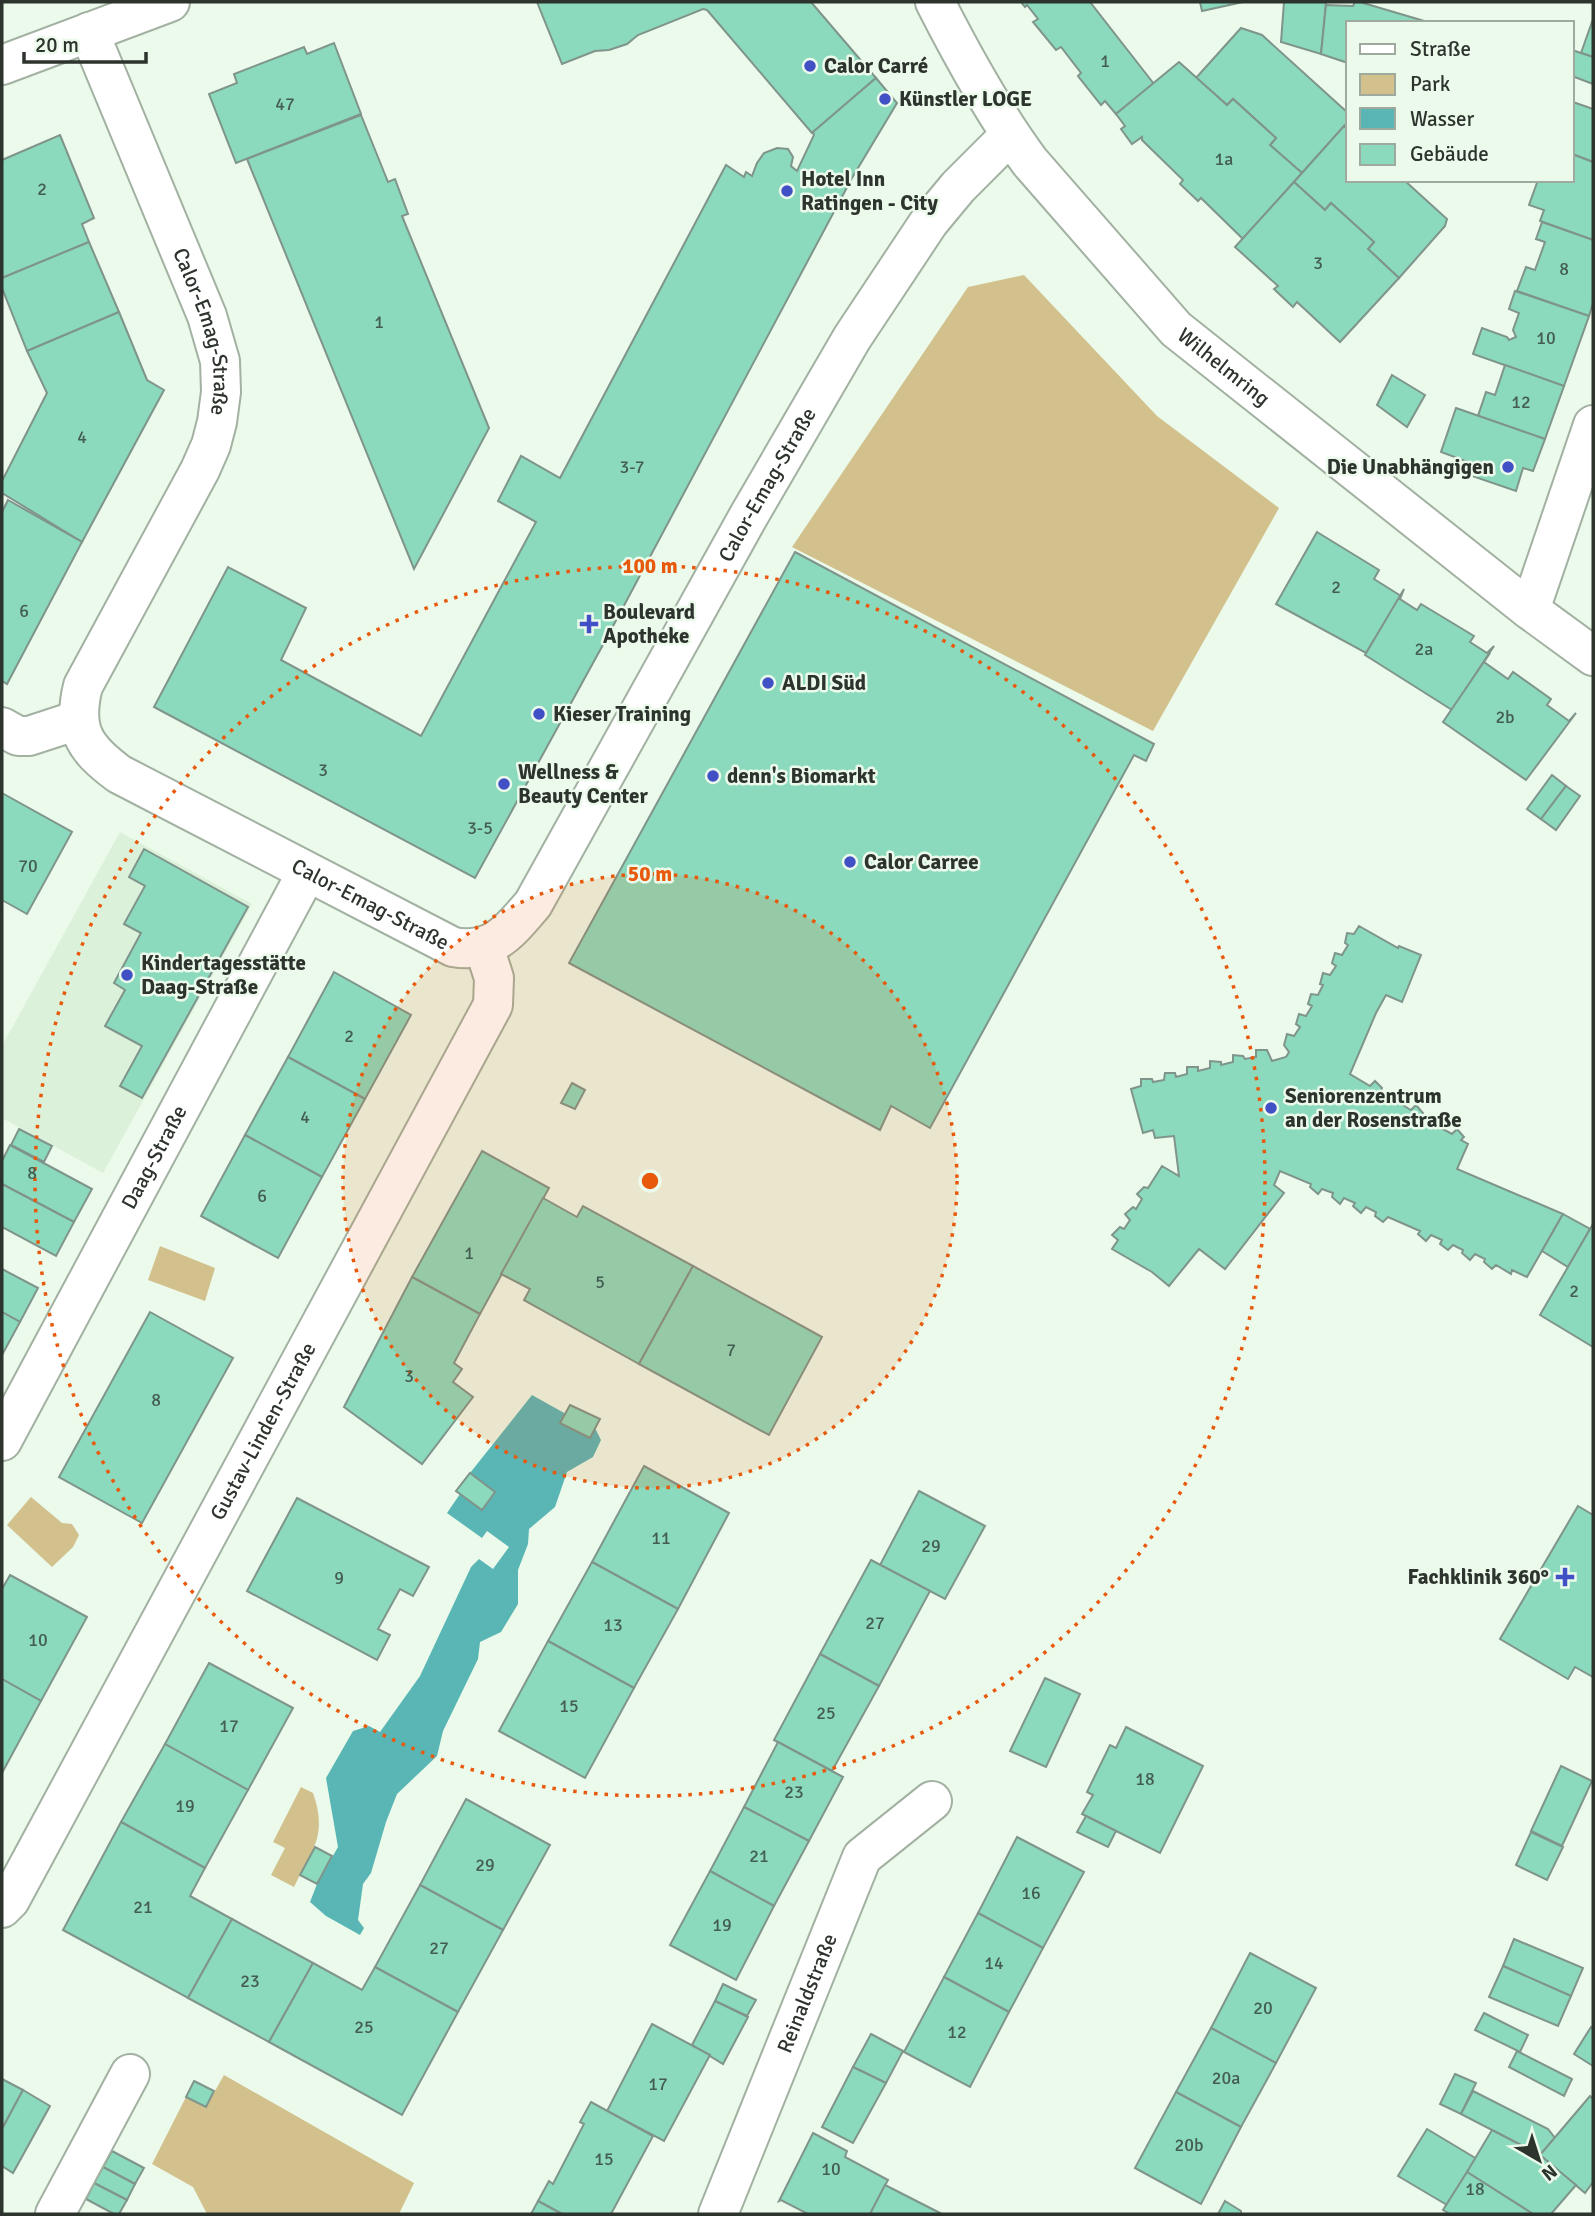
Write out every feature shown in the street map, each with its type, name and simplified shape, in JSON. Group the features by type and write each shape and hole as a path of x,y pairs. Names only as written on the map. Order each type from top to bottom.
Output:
{"street":[{"path":"2,65 170,2"},
{"name":"Wilhelmring","path":"935,2 956,44 1010,135 1030,162 1176,329 1530,610 1593,656"},
{"name":"Calor-Emag-Straße","path":"89,32 207,316 220,360 221,392 217,422 200,470 88,676 78,704 82,736 91,751 120,774 453,947 467,950 499,941 533,904 741,529 852,338 929,222 958,187 1010,135"},
{"path":"1530,610 1593,425"},
{"path":"2,727 18,736 29,736 78,720"},
{"name":"Daag-Straße","path":"2,1441 307,872"},
{"name":"Gustav-Linden-Straße","path":"2,1908 10,1900 493,1005 494,978 484,947"},
{"name":"Reinaldstraße","path":"718,2214 862,1857 932,1801"},
{"path":"55,2214 130,2074"}],"shaded area":[{"name":"Kindertagesstätte Daag-Straße","path":"120,832 252,904 103,1173 2,1118 2,1046"}],"green space":[{"path":"1024,275 1157,416 1279,508 1153,731 792,547 968,287"},
{"path":"160,1246 215,1268 205,1301 148,1280"},
{"path":"31,1497 62,1523 72,1524 79,1535 73,1547 52,1567 7,1525"},
{"path":"301,1787 313,1793 319,1821 316,1842 294,1887 271,1875 285,1848 273,1842"},
{"path":"224,2075 414,2183 399,2214 207,2214 193,2187 152,2164 186,2097 206,2107"}],"water":[{"path":"532,1395 566,1414 561,1423 590,1438 595,1428 601,1440 593,1457 567,1472 555,1507 529,1529 528,1544 518,1570 518,1604 501,1632 480,1642 478,1659 443,1731 437,1756 397,1794 371,1873 363,1884 358,1920 364,1928 360,1935 326,1916 310,1902 338,1847 326,1778 353,1731 369,1726 380,1732 420,1676 471,1567 479,1559 493,1569 509,1547 487,1531 482,1538 447,1513 460,1494 482,1510 495,1493 470,1473"}],"building":[{"name":"Calor Carré","path":"537,2 811,2 876,78 812,133 707,10 703,9 638,35 627,44 595,51 562,64"},
{"path":"1021,2 1090,2 1154,84 1116,114 1105,101 1101,105 1078,76 1081,73 1061,47 1056,50 1033,22 1038,19 1027,5 1025,7"},
{"path":"1200,2 1243,2 1202,11"},
{"path":"1284,2 1326,2 1321,54 1281,42"},
{"path":"1355,2 1360,2 1424,21 1346,21 1346,62 1321,54 1326,5 1353,6"},
{"path":"1593,19 1593,57 1581,53"},
{"path":"1241,28 1262,35 1346,111 1346,124 1302,173 1270,145 1276,138 1233,99 1227,105 1196,78"},
{"path":"334,43 361,114 236,163 209,94 237,83 234,74 304,47 307,54"},
{"path":"1574,51 1593,57 1593,84 1574,77"},
{"path":"1179,62 1227,105 1233,99 1276,138 1270,145 1302,173 1243,239 1201,198 1198,201 1180,184 1183,180 1142,137 1132,144 1121,129 1125,126 1116,114"},
{"path":"876,78 897,103 852,178 604,643 475,878 154,707 228,567 306,608 281,660 421,736 536,522 498,501 521,456 560,478 726,165 744,177 746,172 752,176 764,153 777,148 788,149 793,157 791,166 797,171 813,132"},
{"path":"1574,102 1593,109 1593,162 1574,155"},
{"path":"361,115 388,182 395,179 408,214 402,216 489,428 414,569 247,159"},
{"path":"1344,126 1346,182 1406,182 1447,219 1445,226 1399,278 1368,249 1374,242 1331,203 1325,210 1294,182"},
{"path":"60,135 94,218 82,224 89,242 2,278 2,160"},
{"path":"1574,155 1593,162 1593,240 1540,221 1544,210 1529,205 1537,182 1574,182"},
{"path":"1294,182 1325,210 1331,203 1374,242 1368,249 1399,278 1340,342 1297,302 1293,307 1274,289 1278,286 1235,247"},
{"path":"1542,222 1593,240 1593,303 1589,316 1517,291 1526,267 1535,270 1545,242 1536,239"},
{"path":"89,242 119,312 27,351 2,288 2,278"},
{"path":"1515,291 1589,316 1564,386 1473,354 1482,328 1509,340 1516,337 1513,330 1519,313 1509,309"},
{"path":"119,312 147,380 164,390 82,542 2,493 2,481 47,393 27,351"},
{"path":"1505,365 1564,386 1545,439 1478,416 1486,392 1495,395"},
{"path":"1392,375 1425,395 1407,427 1377,405"},
{"path":"1456,408 1545,439 1533,471 1523,468 1516,491 1472,476 1476,465 1441,452"},
{"path":"8,500 82,542 7,684 2,681 2,512"},
{"path":"1317,532 1379,570 1374,579 1401,596 1366,653 1276,604"},
{"name":"Calor Carree","path":"795,552 1154,744 1146,761 1134,755 930,1128 891,1106 880,1130 569,963"},
{"path":"1404,589 1400,599 1417,610 1421,604 1474,636 1470,642 1487,653 1494,646 1452,710 1365,655"},
{"path":"1490,653 1484,662 1508,679 1513,672 1551,699 1547,705 1569,721 1576,713 1526,780 1443,722"},
{"path":"1552,775 1566,786 1541,819 1527,809"},
{"path":"1566,786 1580,796 1556,830 1541,819"},
{"path":"2,793 72,832 27,914 2,900"},
{"path":"144,849 248,907 142,1098 120,1086 142,1046 105,1026 125,990 114,983 141,933 124,924 145,886 129,877"},
{"name":"Seniorenzentrum an der Rosenstraße","path":"1359,926 1398,948 1399,946 1421,955 1402,1002 1386,995 1350,1074 1370,1086 1375,1081 1382,1088 1380,1092 1390,1098 1396,1093 1403,1101 1401,1104 1411,1110 1416,1105 1423,1113 1421,1116 1431,1123 1436,1117 1444,1125 1441,1128 1452,1134 1457,1129 1464,1137 1461,1140 1468,1144 1457,1169 1563,1214 1527,1277 1512,1270 1511,1274 1496,1265 1492,1269 1484,1262 1485,1259 1475,1254 1470,1260 1462,1253 1463,1250 1453,1245 1448,1250 1440,1244 1442,1240 1431,1235 1426,1241 1418,1234 1420,1231 1388,1217 1383,1222 1375,1216 1376,1212 1366,1207 1361,1213 1353,1206 1355,1203 1344,1198 1340,1204 1332,1197 1333,1193 1322,1189 1318,1194 1310,1187 1311,1184 1280,1171 1274,1185 1284,1193 1225,1269 1199,1249 1169,1286 1152,1272 1112,1249 1118,1240 1112,1235 1120,1227 1124,1229 1130,1220 1125,1214 1133,1207 1136,1209 1142,1199 1137,1194 1144,1187 1148,1188 1162,1166 1179,1176 1174,1136 1155,1138 1153,1130 1143,1133 1131,1089 1141,1086 1141,1079 1152,1079 1153,1082 1164,1080 1165,1073 1175,1073 1176,1077 1187,1074 1187,1067 1198,1067 1198,1071 1210,1068 1210,1061 1221,1062 1221,1065 1233,1062 1233,1055 1243,1056 1245,1059 1256,1057 1256,1050 1267,1050 1272,1061 1286,1057 1289,1052 1284,1045 1287,1034 1294,1036 1300,1027 1296,1024 1299,1014 1306,1016 1312,1006 1308,1004 1311,994 1318,995 1323,985 1320,984 1323,973 1330,975 1336,966 1332,963 1335,953 1342,955 1348,945 1345,943 1347,933 1354,934"},
{"path":"334,972 411,1015 365,1099 288,1057"},
{"path":"288,1057 365,1099 322,1177 245,1135"},
{"path":"572,1083 585,1090 575,1109 561,1103"},
{"path":"19,1129 52,1146 44,1162 11,1145"},
{"path":"245,1135 322,1177 278,1258 201,1216"},
{"path":"10,1145 92,1189 74,1222 2,1184 2,1161"},
{"path":"482,1151 549,1188 480,1314 412,1277"},
{"path":"2,1184 74,1222 56,1256 2,1227"},
{"path":"543,1198 577,1217 583,1206 693,1266 639,1364 524,1300 530,1289 501,1274"},
{"path":"1563,1214 1590,1229 1568,1267 1542,1251"},
{"path":"1593,1224 1593,1347 1540,1315"},
{"path":"693,1266 822,1337 769,1435 639,1364"},
{"path":"2,1269 38,1288 20,1322 2,1312"},
{"path":"412,1277 480,1314 454,1363 462,1369 453,1382 473,1397 422,1464 344,1407"},
{"path":"2,1312 20,1322 2,1355"},
{"path":"150,1312 233,1358 142,1523 59,1477"},
{"path":"570,1405 600,1419 590,1438 560,1423"},
{"path":"644,1466 729,1513 678,1609 592,1562"},
{"path":"470,1473 495,1492 482,1510 456,1491"},
{"path":"919,1491 985,1526 945,1599 880,1565"},
{"path":"297,1498 429,1567 413,1596 400,1589 378,1629 390,1635 377,1660 247,1591"},
{"name":"Fachklinik 360°","path":"1578,1506 1593,1515 1593,1677 1575,1667 1568,1679 1500,1639"},
{"path":"871,1560 930,1591 879,1686 820,1654"},
{"path":"592,1562 678,1609 634,1688 548,1641"},
{"path":"10,1575 87,1617 41,1701 2,1679 2,1589"},
{"path":"548,1641 634,1688 585,1778 499,1731"},
{"path":"820,1654 879,1686 832,1771 774,1740"},
{"path":"209,1663 293,1708 248,1790 165,1744"},
{"path":"1045,1678 1080,1694 1046,1767 1010,1751"},
{"path":"2,1679 41,1701 2,1773"},
{"path":"1126,1727 1203,1766 1160,1853 1082,1814 1093,1795 1087,1792 1110,1745 1116,1748"},
{"path":"778,1742 843,1777 809,1841 744,1807"},
{"path":"165,1744 248,1790 205,1868 121,1822"},
{"path":"1561,1766 1592,1781 1562,1846 1531,1831"},
{"path":"466,1799 550,1845 503,1930 420,1885"},
{"path":"744,1807 809,1841 774,1906 710,1871"},
{"path":"1086,1816 1116,1831 1108,1847 1077,1832"},
{"path":"121,1822 205,1868 190,1896 232,1919 188,1998 63,1930"},
{"path":"1531,1832 1563,1847 1547,1880 1516,1865"},
{"path":"1017,1837 1084,1872 1043,1948 978,1913"},
{"path":"315,1847 332,1856 317,1884 300,1875"},
{"path":"710,1871 774,1906 736,1980 670,1945"},
{"path":"420,1885 503,1930 458,2012 375,1967"},
{"path":"978,1913 1043,1948 1009,2012 944,1977"},
{"path":"232,1919 313,1963 269,2042 188,1998"},
{"path":"1514,1939 1583,1968 1571,1996 1503,1966"},
{"path":"1250,1953 1316,1988 1276,2063 1211,2028"},
{"path":"313,1963 362,1990 375,1967 458,2012 402,2115 269,2042"},
{"path":"1503,1966 1571,1996 1558,2026 1489,1997"},
{"path":"944,1977 1009,2012 970,2087 904,2052"},
{"path":"723,1984 756,2000 747,2016 715,2001"},
{"path":"715,2001 748,2017 723,2064 692,2045"},
{"path":"1484,2013 1528,2035 1520,2052 1475,2030"},
{"path":"652,2024 710,2055 664,2141 607,2111"},
{"path":"1591,2027 1593,2029 1593,2066 1574,2054"},
{"path":"1211,2028 1276,2063 1241,2127 1176,2092"},
{"path":"871,2034 903,2051 886,2083 853,2067"},
{"path":"1517,2051 1572,2079 1564,2096 1509,2067"},
{"path":"853,2067 886,2083 853,2143 822,2127"},
{"path":"1455,2074 1476,2083 1461,2114 1440,2104"},
{"path":"2,2079 23,2090 2,2129"},
{"path":"194,2081 214,2091 206,2107 186,2097"},
{"path":"23,2090 50,2106 13,2173 2,2166 2,2129"},
{"path":"1473,2091 1548,2129 1555,2138 1540,2155 1461,2114"},
{"path":"1176,2092 1241,2127 1201,2204 1135,2168"},
{"path":"1590,2096 1593,2099 1593,2182 1585,2193 1540,2155"},
{"path":"591,2102 653,2136 611,2214 562,2214 538,2201 549,2181 553,2184 584,2124 580,2122"},
{"path":"1427,2129 1477,2159 1447,2205 1398,2176"},
{"path":"1492,2130 1540,2155 1576,2185 1551,2214 1533,2214 1467,2172"},
{"path":"813,2133 847,2151 845,2157 888,2180 870,2214 808,2214 779,2201"},
{"path":"112,2151 144,2168 135,2184 103,2167"},
{"path":"103,2167 135,2184 127,2200 94,2183"},
{"path":"1467,2172 1533,2214 1450,2214 1443,2210"},
{"path":"94,2183 127,2200 119,2214 86,2199"},
{"path":"885,2185 942,2214 870,2214"},
{"path":"538,2201 562,2214 531,2214"},
{"path":"1225,2201 1241,2211 1241,2214 1218,2214"}],"place":[{"name":"Calor Carré","path":"810,66"},
{"name":"Künstler LOGE","path":"885,99"},
{"name":"Hotel Inn Ratingen - City","path":"787,191"},
{"name":"Die Unabhängigen","path":"1508,467"},
{"name":"Boulevard Apotheke","path":"589,624"},
{"name":"ALDI Süd","path":"768,683"},
{"name":"Kieser Training","path":"539,714"},
{"name":"denn's Biomarkt","path":"713,776"},
{"name":"Wellness & Beauty Center","path":"504,784"},
{"name":"Calor Carree","path":"850,862"},
{"name":"Kindertagesstätte Daag-Straße","path":"127,975"},
{"name":"Seniorenzentrum an der Rosenstraße","path":"1271,1108"},
{"name":"Fachklinik 360°","path":"1565,1577"}]}
